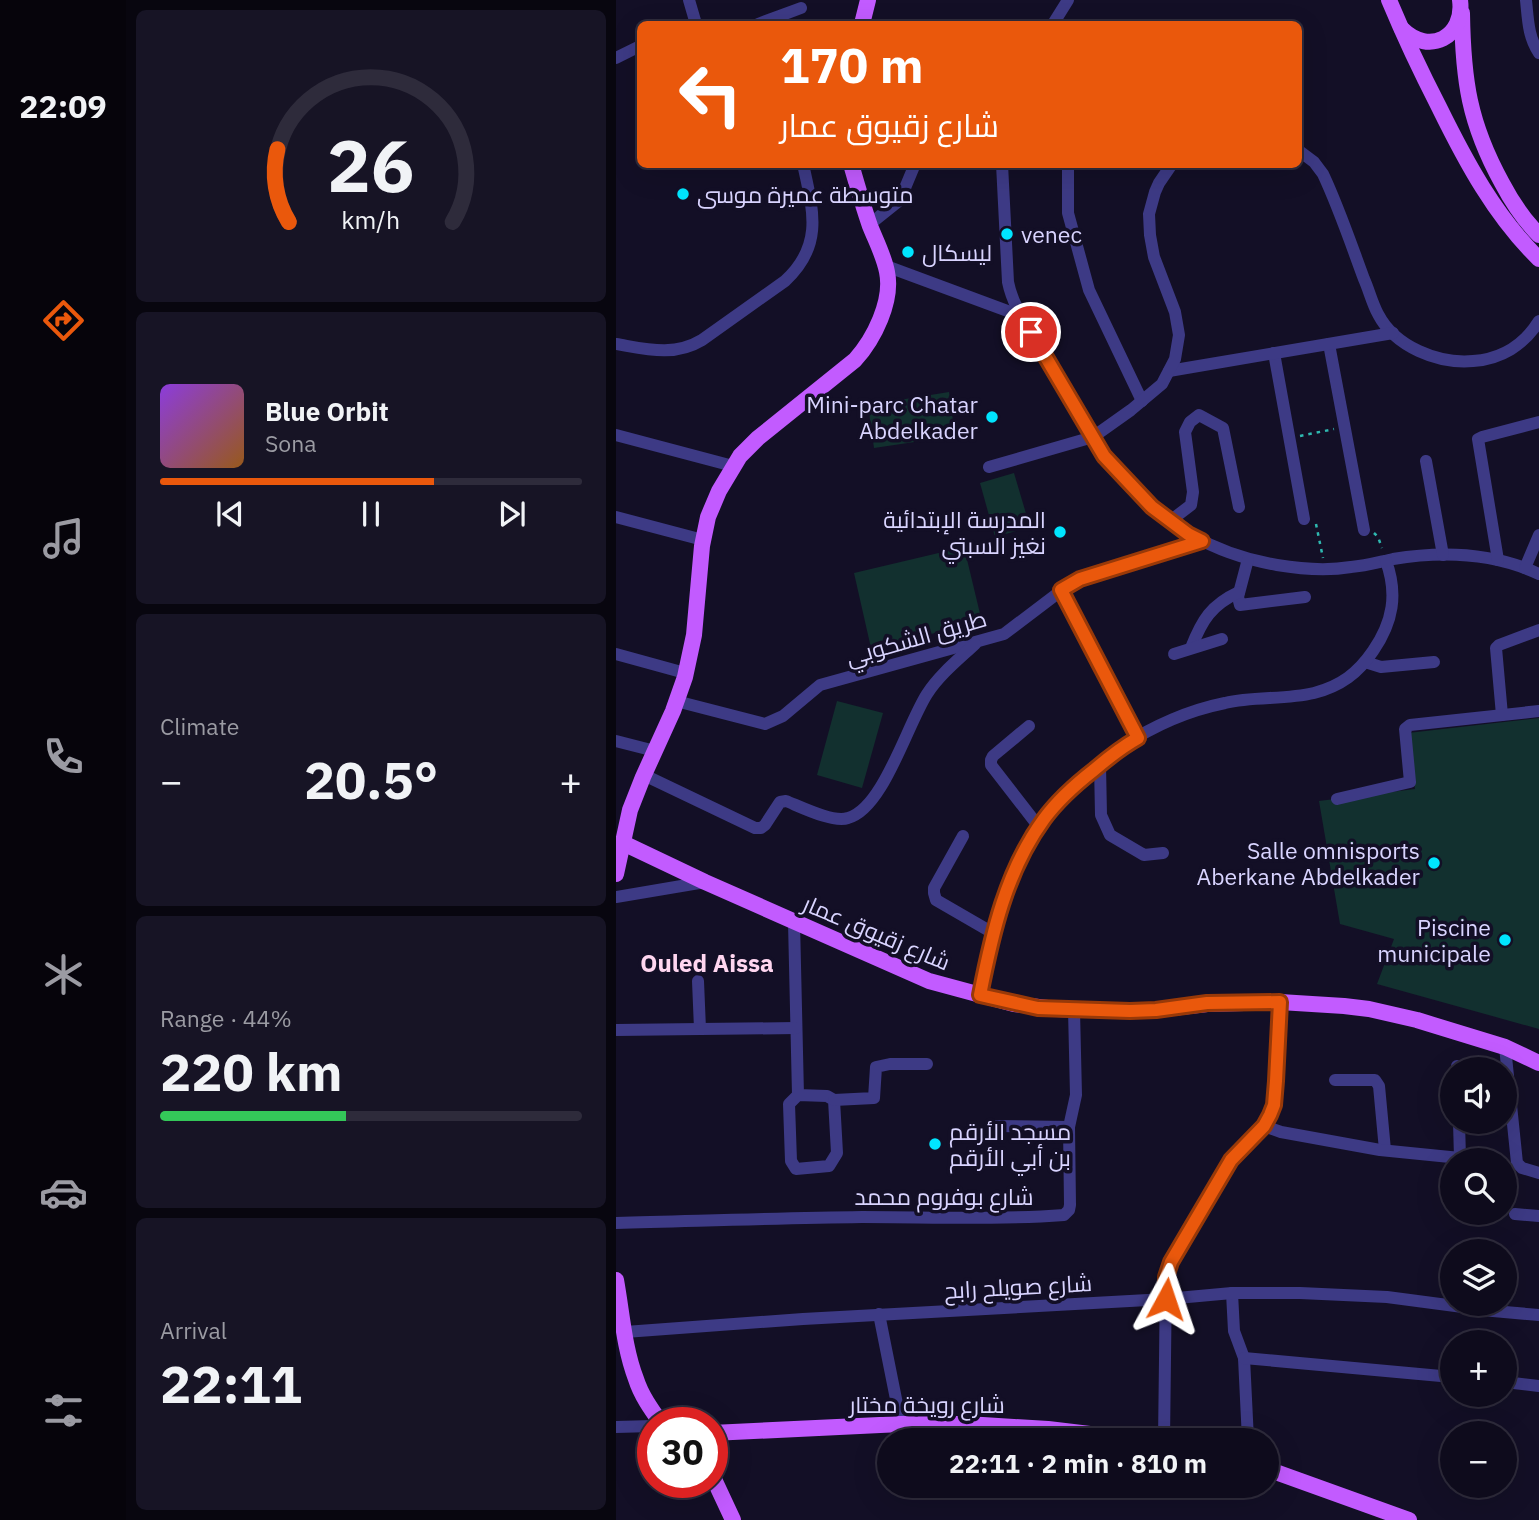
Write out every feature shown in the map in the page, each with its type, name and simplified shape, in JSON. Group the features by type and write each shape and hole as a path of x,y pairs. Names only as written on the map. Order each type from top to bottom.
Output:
{"main road":[{"path":"863,21 868,0"},
{"path":"1389,0 1401,28 1419,41 1431,42 1442,40 1452,33 1458,24 1461,3"},
{"path":"1397,0 1396,17 1451,131 1501,218 1539,260"},
{"path":"1461,3 1466,86 1478,132 1508,194 1539,235"},
{"path":"616,874 623,843 621,822 633,801 676,701 685,673 694,635 703,540 714,504 740,456 758,438 841,372 865,349 874,335 888,283 886,266 852,168"},
{"name":"شارع زقيوق عمار","path":"623,843 929,981 1028,1007 1156,1010 1207,1003 1280,1002 1369,1009 1505,1047 1539,1063"},
{"path":"616,1280 636,1380 650,1407"},
{"name":"شارع رويخة مختار","path":"728,1432 901,1424 1028,1428"},
{"path":"1279,1473 1409,1520"},
{"path":"723,1498 733,1520"}],"street":[{"path":"689,0 692,21"},
{"path":"1055,21 1068,0"},
{"path":"1526,0 1529,27 1539,53"},
{"path":"764,21 801,4"},
{"path":"616,58 637,48"},
{"path":"1302,153 1314,162 1323,174 1378,316 1403,342 1444,361 1491,359 1506,353 1526,338 1539,321"},
{"path":"616,344 664,350 688,347 793,274 809,248 813,228 812,207 804,168"},
{"path":"870,224 901,200 913,168"},
{"path":"1002,168 1008,282 1012,299 1104,456 1139,495 1170,521 1202,541 1248,559 1298,568 1350,568 1386,561 1465,555 1498,560 1539,574"},
{"path":"1068,168 1068,213 1089,290 1142,401"},
{"path":"989,467 1093,437 1162,384 1170,371 1180,335 1171,300 1154,257 1149,214 1155,192 1169,168"},
{"path":"886,266 1021,316"},
{"path":"1170,371 1394,333"},
{"path":"1329,344 1364,530"},
{"path":"1274,353 1304,519"},
{"path":"1170,521 1191,505 1193,492 1185,432 1190,422 1199,415 1223,428 1238,507"},
{"path":"1498,560 1478,439 1539,422"},
{"path":"616,435 733,466"},
{"path":"1426,461 1443,555"},
{"path":"616,517 703,540"},
{"path":"1525,568 1539,535"},
{"name":"طريق الشكوبي","path":"676,701 765,724 783,716 820,685 1004,634 1061,590 1080,579 1202,541"},
{"path":"1248,559 1238,597 1240,605 1305,597"},
{"path":"980,995 993,933 1009,884 1039,827 1060,801 1122,747 1153,729 1224,703 1301,696 1320,691 1356,672 1383,636 1390,616 1391,576 1386,561"},
{"path":"1061,590 1138,738"},
{"path":"1191,648 1203,619 1223,600 1239,592"},
{"path":"1502,715 1496,648 1539,630"},
{"path":"1174,654 1222,639"},
{"path":"643,775 755,828 765,825 780,802 786,801 838,820 848,819 878,793 928,692 978,641"},
{"path":"616,654 685,673"},
{"path":"1365,662 1381,667 1434,662"},
{"path":"1337,799 1410,782 1405,729 1410,724 1539,711"},
{"path":"1029,726 993,755 991,765 1039,827"},
{"path":"616,741 654,751"},
{"path":"1100,765 1101,815 1110,835 1144,855 1163,853"},
{"path":"963,836 934,888 936,900 993,933"},
{"path":"616,897 705,882"},
{"path":"794,922 798,1095 789,1104 791,1161 796,1169 829,1166 837,1153 834,1100"},
{"path":"698,981 700,1029"},
{"path":"1164,1428 1166,1277 1171,1262 1231,1160 1264,1126 1274,1105 1280,1002"},
{"name":"شارع بوفروم محمد","path":"616,1223 858,1217 1021,1218 1064,1215 1070,1205 1069,1127 1076,1095 1074,1010"},
{"path":"616,1030 796,1028"},
{"path":"1505,1047 1517,1163 1522,1168 1539,1173"},
{"path":"798,1095 827,1096 834,1100 874,1098 876,1067 890,1064 927,1064"},
{"path":"1335,1080 1375,1080 1379,1086 1385,1150"},
{"path":"993,1126 1069,1127"},
{"path":"1264,1126 1281,1132 1385,1150 1460,1158 1459,1134"},
{"path":"1517,1214 1539,1216"},
{"path":"1232,1293 1234,1331 1244,1358 1247,1428"},
{"name":"شارع صويلح رابح","path":"625,1332 1232,1293 1387,1297 1539,1315"},
{"path":"880,1314 901,1424"},
{"path":"1244,1358 1440,1376"},
{"path":"1517,1383 1539,1386"},
{"path":"616,1427 637,1426"}],"path":[{"path":"1290,438 1345,427"},
{"path":"1304,519 1311,519 1315,523 1325,569"},
{"path":"1364,530 1375,533 1378,537 1386,561"}],"green space":[{"path":"949,392 955,436 874,448 868,405"},
{"path":"1014,473 1030,527 995,537 980,483"},
{"path":"964,547 982,622 871,648 854,573"},
{"path":"837,701 883,713 862,788 817,775"},
{"name":"Salle omnisports Aberkane Abdelkader","path":"1539,718 1539,1029 1377,984 1394,939 1340,924 1319,801 1415,789 1408,733"}],"place":[{"name":"متوسطة عميرة موسى","path":"683,194"},
{"name":"venec","path":"1007,234"},
{"name":"ليسكال","path":"908,252"},
{"name":"Mini-parc Chatar Abdelkader","path":"992,417"},
{"name":"المدرسة الإبتدائية نغيز السبتي","path":"1060,532"},
{"name":"Salle omnisports Aberkane Abdelkader","path":"1434,863"},
{"name":"Piscine municipale","path":"1505,940"},
{"name":"مسجد الأرقم بن أبي الأرقم","path":"935,1144"}],"district":[{"name":"Ouled Aissa","path":"707,963"}],"route":[{"path":"1031,332 1104,456 1152,507 1202,541 1080,579 1061,590 1138,738 1122,747 1083,779 1039,827 1017,866 997,918 980,995 1038,1008 1130,1011 1207,1003 1280,1002 1274,1105 1264,1126 1231,1160 1171,1262 1166,1277 1166,1299"}]}
